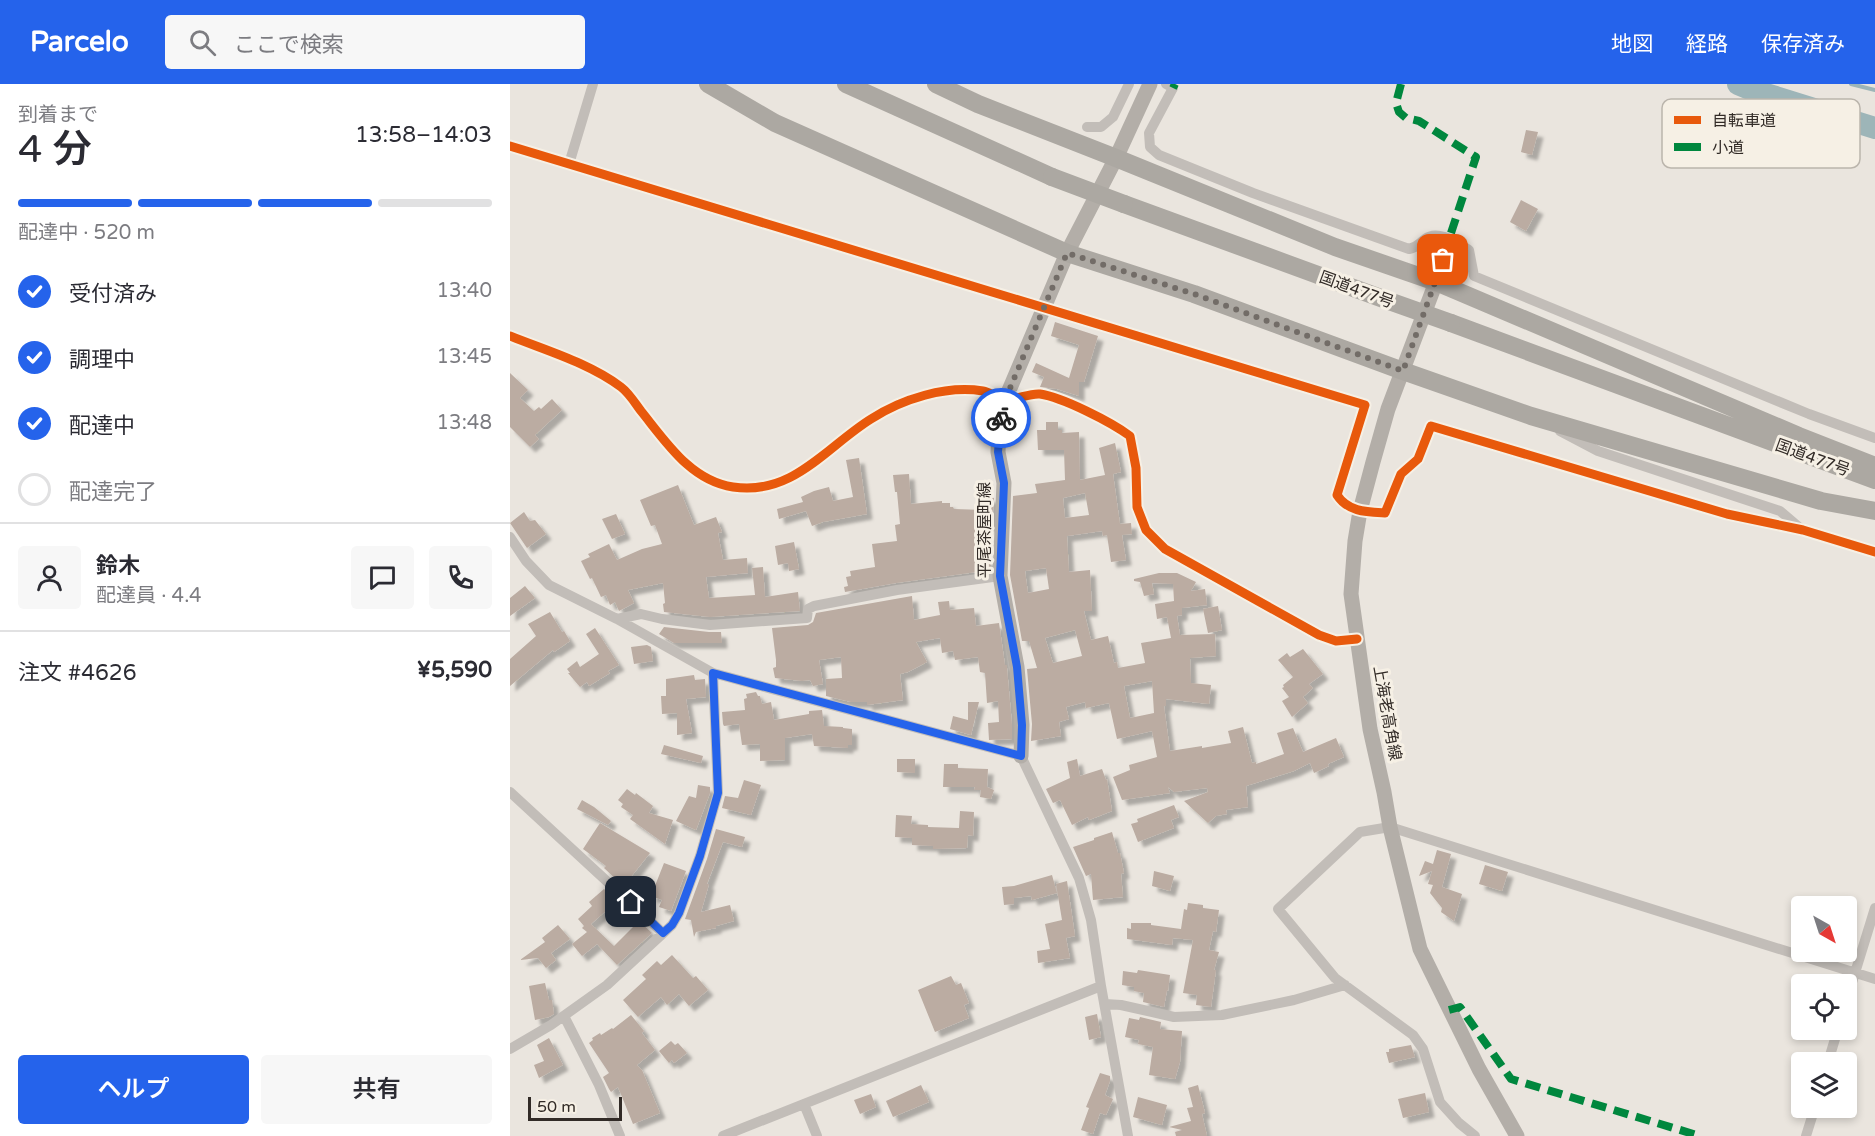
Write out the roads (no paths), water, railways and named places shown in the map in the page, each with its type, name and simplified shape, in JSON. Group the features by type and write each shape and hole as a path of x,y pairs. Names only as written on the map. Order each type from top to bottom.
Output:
{"highway":[{"path":"708,84 775,123 1067,253 1194,294 1531,416 1821,501 1875,511"},
{"name":"国道477号","path":"846,84 1052,177 1875,480"},
{"path":"936,84 978,104 1335,247 1436,282 1875,466"}],"main road":[{"name":"平尾茶屋町線","path":"1021,756 1022,725 1017,667 1000,576 1004,483 998,452 999,429 1005,400 1067,253 1116,158 1150,84"},
{"name":"上海老高角線","path":"1436,282 1388,409 1360,511 1351,594 1370,729 1390,827 1420,949 1479,1069 1517,1136"}],"street":[{"path":"569,164 593,84"},
{"path":"1087,127 1101,127 1113,117 1129,84"},
{"path":"1166,84 1173,88 1149,133 1150,147 1159,156 1253,193 1409,249 1417,248 1426,238 1436,236 1449,238 1469,250 1474,276 1809,414 1875,438"},
{"path":"510,146 1365,405 1337,495 1342,503 1360,511 1385,513 1401,474 1418,459 1431,426 1727,514 1803,530 1875,552"},
{"path":"1436,282 1449,238"},
{"path":"510,336 607,378 623,389 677,456 714,482 734,487 778,484 797,476 871,419 914,398 947,391 984,390 1005,400 1039,394 1065,402 1114,424 1130,436 1136,468 1137,507 1146,530 1166,549 1319,635 1336,641 1357,639"},
{"path":"1531,416 1598,451 1780,511 1803,530"},
{"path":"510,537 526,561 549,585 616,618 713,673 1021,756 1079,878 1090,920 1128,1136"},
{"path":"616,618 640,614 662,620 710,625 807,618 808,609 814,606 897,590 1000,576"},
{"path":"510,1049 564,1016 607,985 672,925 679,913 700,856 718,793 713,673"},
{"path":"510,793 663,933"},
{"path":"1475,1136 1459,1123 1440,1102 1423,1049 1413,1035 1335,978 1278,909 1360,832 1390,827 1875,979"},
{"path":"1855,973 1875,908"},
{"path":"1105,1004 1121,1005 1174,1017 1222,1015 1294,1000 1345,985"},
{"path":"723,1136 1101,987"},
{"path":"564,1016 599,1085 620,1136"},
{"path":"804,1104 817,1136"},
{"path":"1806,1136 1812,1118"}],"waterway":[{"path":"1738,84 1782,99"},
{"path":"1851,84 1875,90"},
{"path":"1860,123 1875,128"}]}
